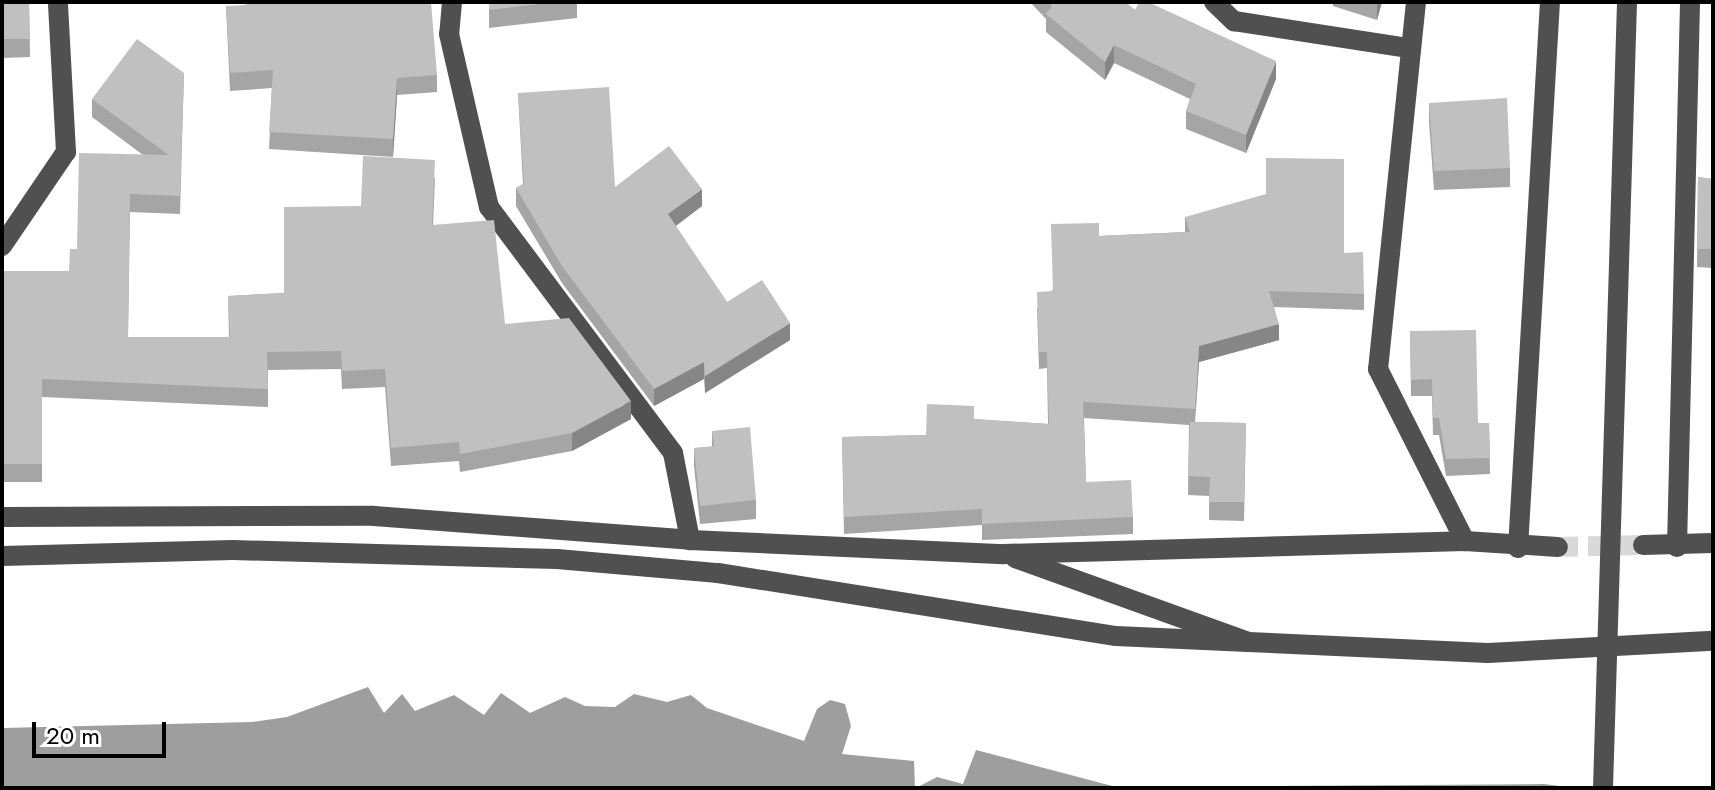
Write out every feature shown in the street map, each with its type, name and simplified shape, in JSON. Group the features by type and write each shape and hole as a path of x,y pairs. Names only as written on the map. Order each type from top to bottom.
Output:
{"street":[{"path":"2,246 66,152 58,2"},
{"path":"452,2 449,34 489,207 673,453 690,540"},
{"path":"1214,2 1234,21 1409,48"},
{"path":"1416,2 1378,369 1465,541"},
{"path":"1518,548 1550,2"},
{"path":"1603,788 1627,2"},
{"path":"1677,547 1690,2"},
{"path":"2,517 374,516 690,540 1004,554 1465,541 1518,548 1558,547"},
{"path":"1643,545 1677,547 1713,543"},
{"path":"2,556 233,550 557,559 718,573 1116,636 1488,653 1713,641"},
{"path":"1004,554 1248,642"}],"shaded area":[{"path":"368,687 384,713 402,694 415,711 454,695 484,715 501,693 530,713 565,697 585,706 615,707 634,694 667,702 691,695 707,708 804,741 817,709 830,700 845,704 851,726 842,754 914,761 915,788 2,788 2,728 252,722 287,717"},
{"path":"976,750 1116,787 1544,784 1575,788 916,788 937,777 963,784"}],"building":[{"path":"2,2 29,2 30,39 2,39"},
{"path":"246,2 431,2 437,75 397,78 393,139 269,132 273,70 230,73 226,6 246,5"},
{"path":"489,2 557,2 489,10"},
{"path":"1048,2 1125,2 1135,10 1139,2 1148,2 1276,61 1246,135 1186,111 1196,84 1114,45 1105,62 1046,14 1052,7"},
{"path":"137,39 184,73 180,196 130,194 128,337 230,337 228,296 284,293 284,207 361,206 363,156 435,160 432,225 494,220 505,324 569,318 631,401 572,433 460,454 459,442 391,448 385,369 342,371 341,351 267,352 268,389 42,379 42,464 2,464 2,271 69,271 70,249 77,249 79,153 169,155 92,99"},
{"path":"609,87 615,187 669,146 702,189 668,214 727,302 762,280 790,323 705,376 704,362 654,389 562,266 516,188 524,184 518,93"},
{"path":"1507,98 1510,168 1434,171 1429,103"},
{"path":"1266,158 1344,159 1344,253 1363,252 1364,294 1269,291 1279,324 1199,346 1195,409 1083,402 1086,482 1131,480 1133,517 982,524 982,509 844,517 842,437 926,435 927,404 974,406 974,419 1049,424 1047,352 1039,352 1037,292 1053,291 1051,224 1099,223 1099,236 1190,232 1185,217 1266,194"},
{"path":"1698,177 1713,179 1713,249 1697,249"},
{"path":"1476,330 1478,423 1489,423 1490,458 1446,459 1439,418 1433,418 1432,379 1411,380 1410,331"},
{"path":"1190,422 1246,423 1244,502 1209,502 1210,477 1188,476"},
{"path":"750,427 756,500 700,506 694,448 714,446 712,431"}],"tunnel":[{"path":"1558,547 1643,545"}]}
